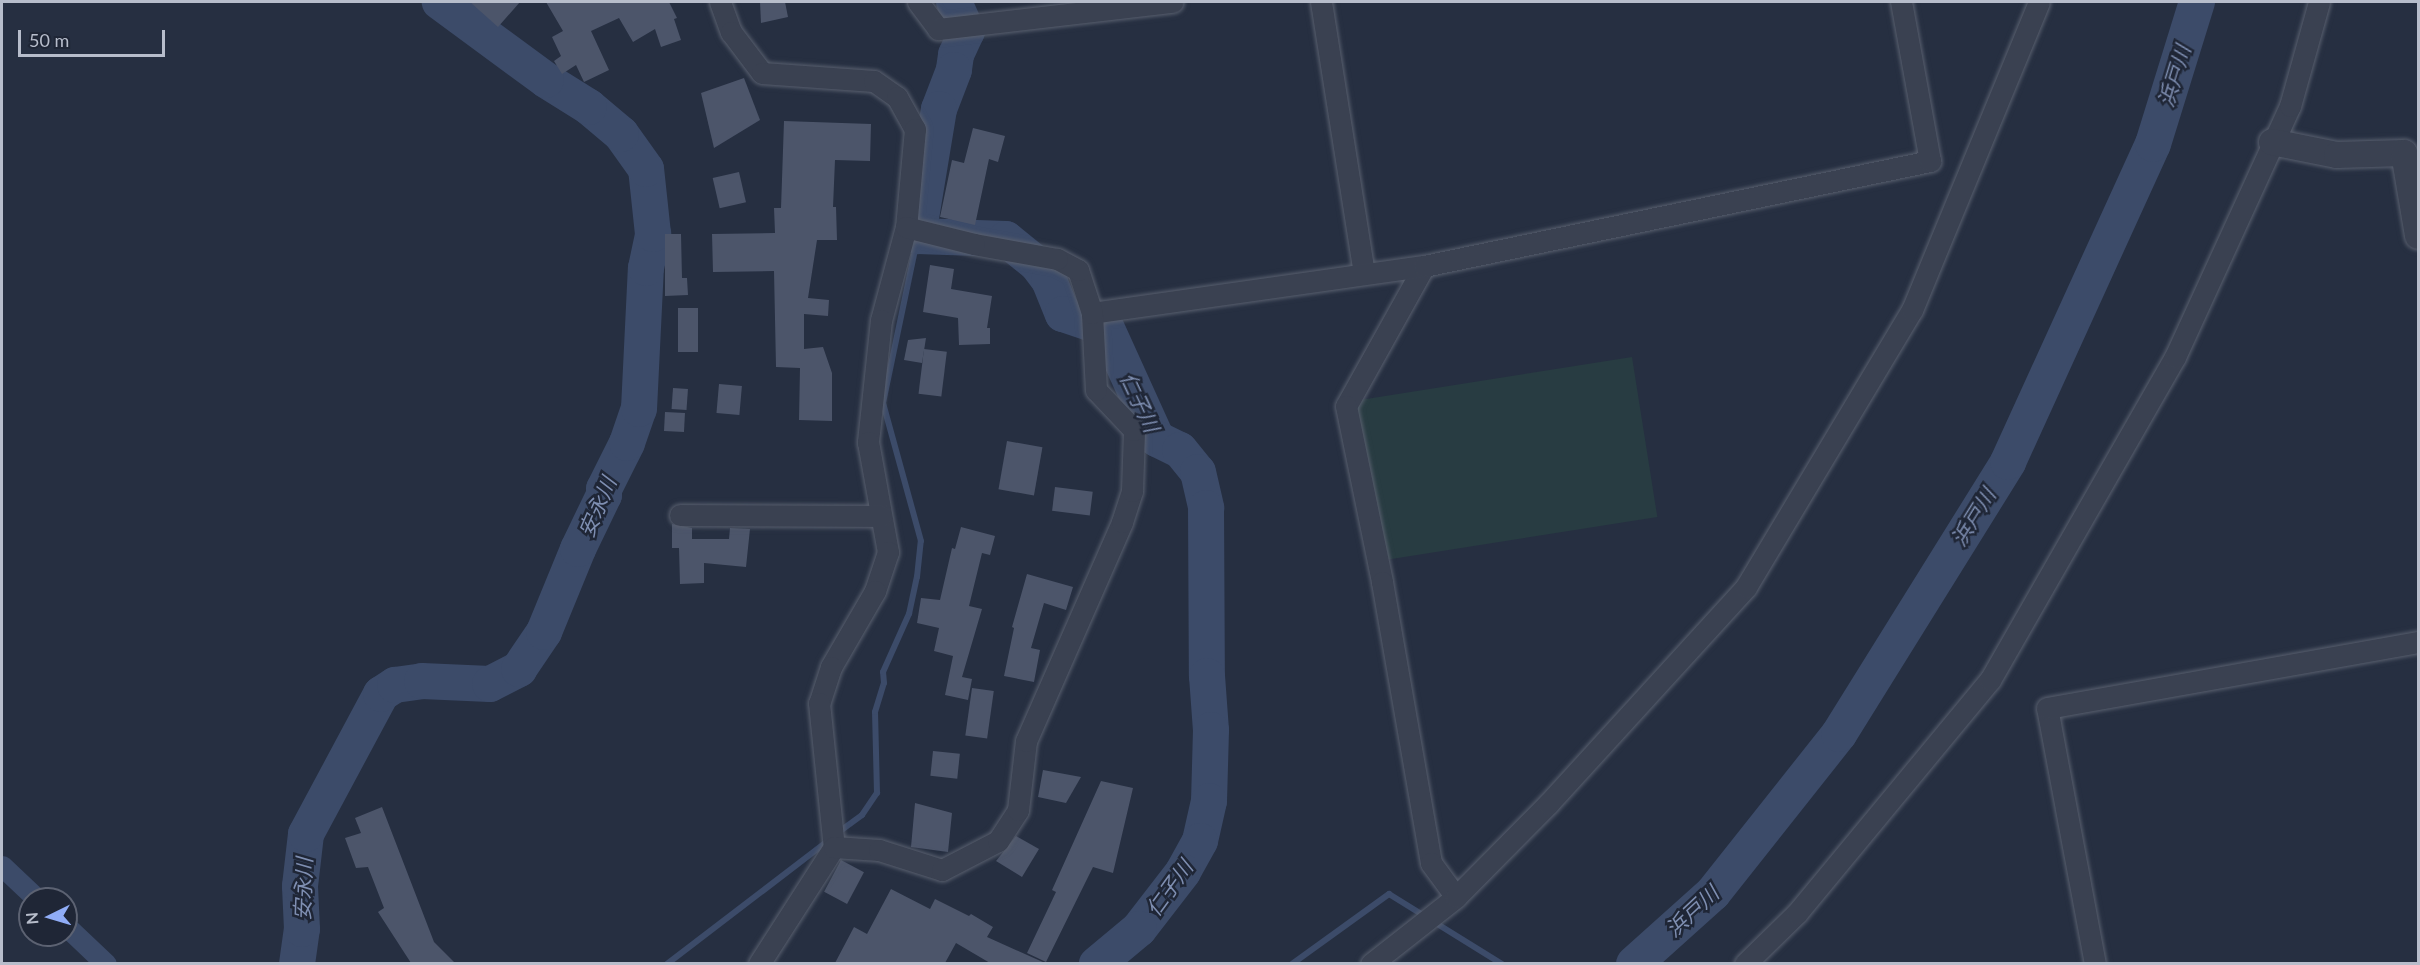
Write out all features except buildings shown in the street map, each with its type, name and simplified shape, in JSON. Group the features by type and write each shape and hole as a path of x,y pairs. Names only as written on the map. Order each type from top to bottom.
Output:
{"street":[{"path":"720,2 731,32 762,73 874,81 897,97 915,129 906,227 881,320 868,442 888,552 875,591 831,667 819,703 834,847 759,963"},
{"path":"918,2 938,29 1172,2"},
{"path":"1321,2 1364,272"},
{"path":"1092,313 1364,272 1424,266 1930,161 1901,2"},
{"path":"1371,963 1456,897 1548,804 1746,587 1912,310 2039,2"},
{"path":"1745,963 1797,913 1990,680 2175,357 2290,106 2319,2"},
{"path":"2272,142 2337,155 2404,153 2418,236"},
{"path":"834,847 879,849 942,870 998,841 1018,810 1026,741 1122,522 1132,491 1134,430 1096,390 1092,313 1078,270 1057,259 974,244 906,227"},
{"path":"1424,266 1346,406 1382,582 1431,863 1456,897"},
{"path":"680,514 881,516"},
{"path":"2096,963 2047,708 2418,642"}],"shaded area":[{"path":"1632,357 1657,517 1379,561 1353,401"}],"waterway":[{"name":"安永川","path":"297,964 302,929 300,886 306,834 381,694 395,685 422,681 490,684 519,669 544,632 578,549 604,495 604,489 627,443 639,409 646,268 653,234 646,169 621,134 589,107 546,80 440,2"},
{"name":"仁子川","path":"954,2 967,31 956,55 954,70 939,109 918,236 1006,239 1036,263 1049,280 1063,314 1107,329 1157,439 1180,450 1198,472 1206,508 1207,676 1211,730 1209,801 1200,841 1183,872 1139,929 1097,964"},
{"name":"浜戸川","path":"1634,964 1713,893 1839,734 2008,462 2153,144 2197,2"},
{"path":"836,834 862,815 877,793 875,712 884,683 883,672 909,614 917,577 921,541 883,403 918,236"},
{"path":"667,964 828,841"},
{"path":"2,866 24,887"},
{"path":"1292,964 1389,894 1502,964"},
{"path":"78,937 106,964"}]}
